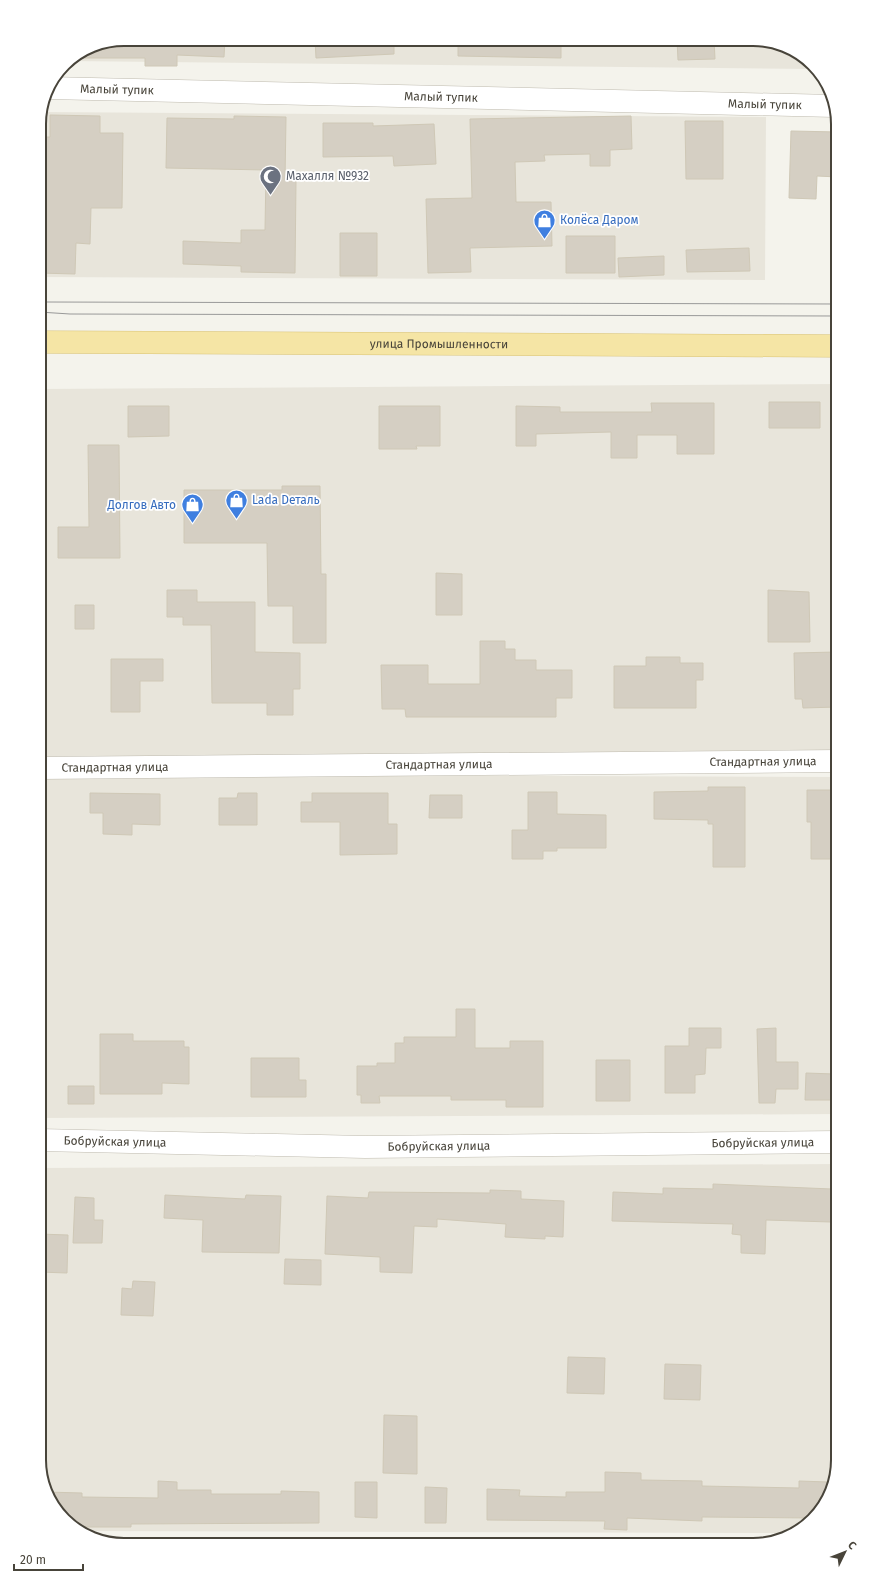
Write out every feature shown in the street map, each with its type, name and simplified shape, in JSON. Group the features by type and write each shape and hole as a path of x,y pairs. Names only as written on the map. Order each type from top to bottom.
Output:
{"main road":[{"name":"улица Промышленности","path":"46,342 831,346"}],"street":[{"name":"Малый тупик","path":"55,88 828,106"},
{"name":"Стандартная улица","path":"46,768 831,761"},
{"name":"Бобруйская улица","path":"46,1140 365,1148 831,1142"}],"shaded area":[{"path":"119,46 758,46 778,50 787,54 808,69 78,61 94,52"},
{"path":"47,112 766,117 765,280 46,277 46,119"},
{"path":"831,384 831,750 46,760 46,389"},
{"path":"46,774 831,777 831,1114 46,1118"},
{"path":"831,1164 831,1460 827,1485 812,1511 800,1522 781,1533 92,1531 77,1522 62,1507 50,1485 46,1465 46,1168"}],"building":[{"path":"119,46 225,46 224,57 177,55 177,66 145,66 145,58 83,58 94,52"},
{"path":"315,46 394,46 394,54 316,58"},
{"path":"458,46 561,46 561,58 458,56"},
{"path":"677,46 714,46 715,59 678,60"},
{"path":"50,115 100,116 100,133 123,133 122,208 91,208 90,244 76,243 75,274 46,273 46,137 50,137"},
{"path":"234,116 286,117 285,180 296,181 295,273 241,272 241,266 183,264 183,241 241,243 241,230 265,230 266,170 166,168 167,118 234,119"},
{"path":"631,116 632,149 610,150 610,166 590,166 590,154 544,155 545,161 515,162 516,202 551,202 552,246 470,248 471,272 428,273 426,199 472,198 470,119"},
{"path":"685,121 723,121 723,179 686,179"},
{"path":"323,123 373,123 373,126 434,124 436,164 394,166 393,156 323,157"},
{"path":"791,131 831,132 831,177 817,176 816,199 789,198"},
{"path":"340,233 377,233 377,276 340,276"},
{"path":"566,236 615,236 615,273 566,273"},
{"path":"749,248 750,271 687,272 686,250"},
{"path":"664,256 664,275 619,277 618,258"},
{"path":"769,402 820,402 820,428 769,428"},
{"path":"651,403 714,403 714,454 677,454 677,435 637,435 637,458 611,458 611,432 536,434 536,446 516,446 516,406 560,407 560,412 652,412"},
{"path":"128,406 169,406 169,436 128,437"},
{"path":"379,406 440,406 440,446 416,446 417,449 379,449"},
{"path":"88,445 119,445 120,558 58,558 58,527 89,527"},
{"path":"282,486 320,486 321,574 326,574 326,643 293,643 293,606 268,606 267,543 184,543 184,490 282,490"},
{"path":"436,573 462,574 462,615 436,615"},
{"path":"167,590 197,590 197,602 255,602 255,652 300,653 300,689 293,689 293,715 267,715 267,703 212,703 211,625 183,625 183,617 167,617"},
{"path":"768,590 809,592 810,642 768,642"},
{"path":"75,605 94,605 94,629 75,629"},
{"path":"480,641 505,641 505,649 515,649 515,660 536,660 536,670 572,670 572,698 556,698 556,717 406,717 405,709 382,709 381,665 428,665 428,684 480,684"},
{"path":"831,652 831,707 803,708 802,699 795,699 794,653"},
{"path":"646,657 680,657 680,663 703,663 703,680 696,680 696,708 614,708 614,666 646,666"},
{"path":"111,659 163,659 163,681 140,681 140,712 111,712"},
{"path":"708,787 745,787 745,867 713,867 713,824 708,824 708,820 654,819 654,792 708,791"},
{"path":"807,790 831,790 831,859 811,859 811,822 807,822"},
{"path":"528,792 557,792 557,814 606,815 606,848 557,848 557,851 543,851 543,859 512,859 512,830 528,830"},
{"path":"90,793 160,794 160,825 132,824 132,835 103,834 103,813 90,813"},
{"path":"238,793 257,793 257,825 219,825 219,798 237,798"},
{"path":"312,793 388,793 388,824 397,824 397,854 340,855 340,822 301,822 301,802 312,802"},
{"path":"430,795 462,795 462,818 429,818"},
{"path":"456,1009 475,1009 475,1048 510,1048 510,1041 543,1041 543,1107 506,1107 506,1100 451,1100 451,1096 379,1096 380,1103 361,1103 361,1095 357,1095 357,1066 377,1066 377,1063 395,1063 395,1043 404,1043 404,1037 456,1037"},
{"path":"689,1028 721,1028 721,1048 706,1048 705,1074 695,1075 695,1093 665,1093 665,1046 689,1046"},
{"path":"776,1028 776,1062 798,1062 798,1089 776,1089 775,1103 759,1103 757,1029"},
{"path":"100,1034 133,1034 133,1041 184,1041 184,1047 189,1047 189,1084 162,1083 162,1094 100,1094"},
{"path":"251,1058 299,1058 299,1080 306,1080 306,1097 251,1097"},
{"path":"596,1060 630,1060 630,1101 596,1101"},
{"path":"806,1073 831,1074 831,1100 805,1100"},
{"path":"68,1086 94,1086 94,1104 68,1104"},
{"path":"713,1184 831,1189 831,1222 766,1220 765,1254 741,1253 741,1235 732,1234 733,1224 612,1221 613,1192 663,1194 663,1188 713,1189"},
{"path":"490,1190 521,1191 521,1199 564,1201 563,1237 545,1236 545,1239 505,1237 506,1224 437,1219 437,1227 414,1226 412,1273 380,1272 380,1257 325,1254 327,1196 368,1198 369,1192 490,1193"},
{"path":"165,1195 245,1199 246,1195 281,1196 279,1253 202,1252 203,1220 164,1218"},
{"path":"75,1197 94,1198 94,1220 103,1220 102,1243 73,1243"},
{"path":"46,1234 68,1235 67,1273 46,1272"},
{"path":"285,1259 321,1260 321,1285 284,1284"},
{"path":"133,1281 155,1282 153,1316 121,1315 122,1288 132,1289"},
{"path":"568,1357 605,1358 604,1394 567,1393"},
{"path":"665,1364 701,1365 700,1400 664,1399"},
{"path":"384,1415 417,1416 417,1474 383,1473"},
{"path":"605,1472 641,1473 641,1480 702,1481 702,1486 799,1488 799,1481 828,1482 818,1503 805,1518 702,1517 702,1521 627,1518 627,1530 604,1529 605,1521 487,1520 487,1489 520,1490 519,1496 566,1497 566,1492 605,1492"},
{"path":"158,1481 177,1482 177,1490 211,1490 211,1494 281,1494 281,1491 319,1492 319,1523 131,1524 131,1527 85,1527 69,1515 62,1507 53,1492 82,1493 82,1497 158,1498"},
{"path":"355,1482 377,1482 377,1518 355,1517"},
{"path":"425,1487 447,1488 446,1523 425,1523"}],"tram line":[{"path":"46,302 831,304"},
{"path":"46,312 70,314 831,316"}],"place":[{"name":"Махалля №932","path":"270,196"},
{"name":"Колёса Даром","path":"544,240"},
{"name":"Lada Dеталь","path":"237,520"},
{"name":"Долгов Авто","path":"192,524"}]}
